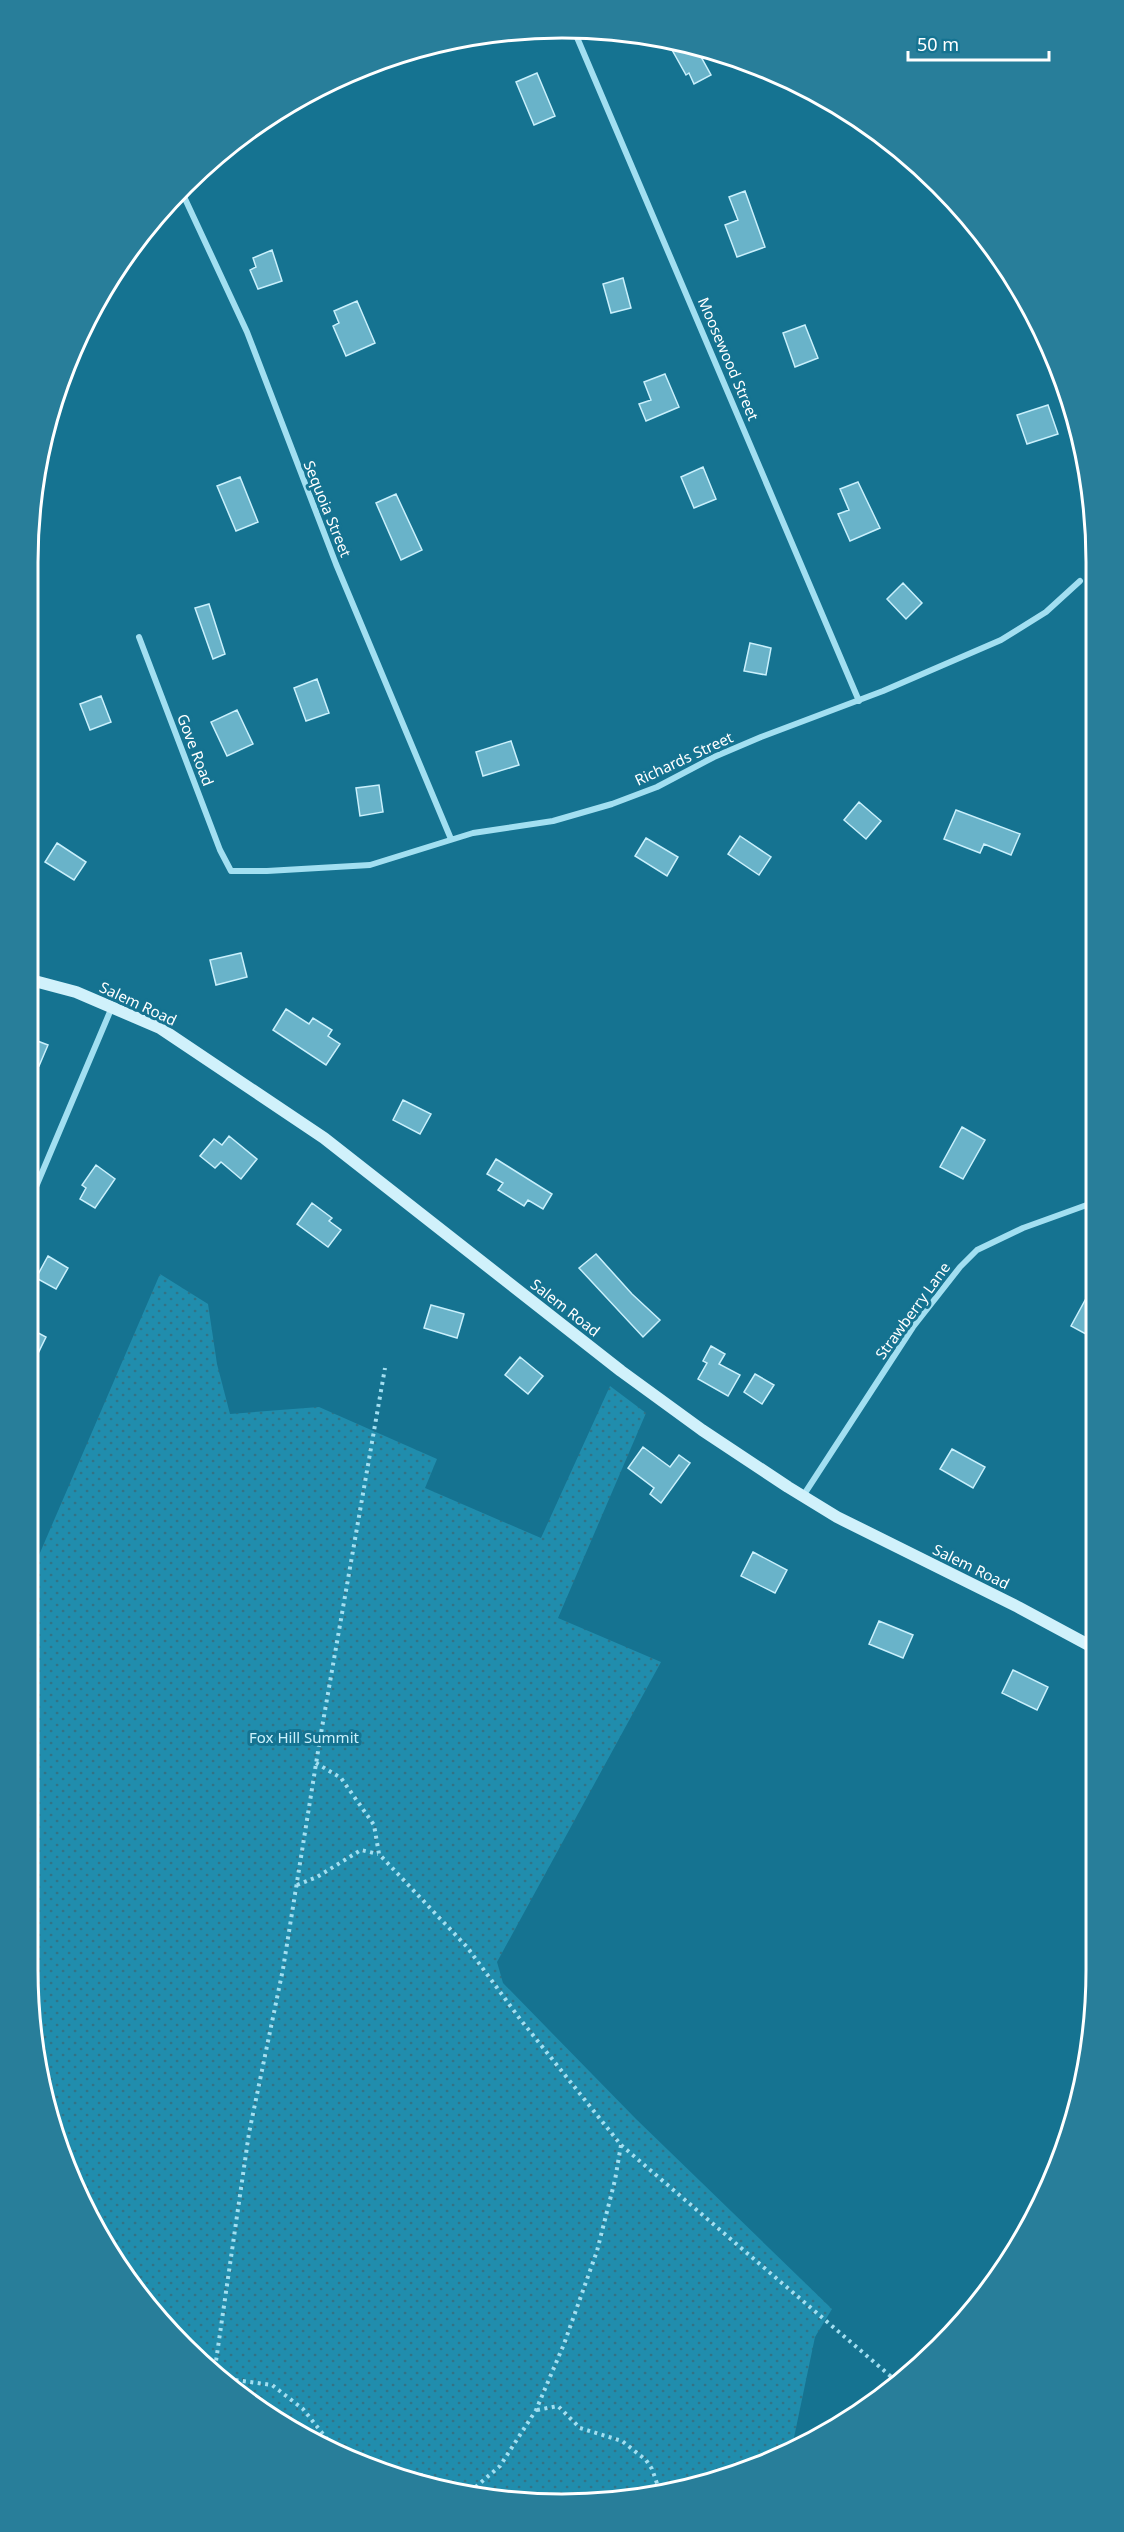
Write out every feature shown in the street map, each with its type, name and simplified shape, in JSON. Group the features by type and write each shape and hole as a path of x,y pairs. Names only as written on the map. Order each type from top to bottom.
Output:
{"main road":[{"name":"Salem Road","path":"37,982 76,992 160,1028 316,1131 621,1371 702,1430 803,1497 837,1517 1018,1607 1087,1644"}],"street":[{"name":"Moosewood Street","path":"577,38 859,700"},
{"name":"Sequoia Street","path":"185,198 247,332 336,564 451,839"},
{"name":"Richards Street","path":"231,871 370,865 473,833 553,821 612,804 657,788 714,757 761,737 859,700 1001,640 1046,612 1080,581"},
{"name":"Gove Road","path":"139,637 220,850 231,871"},
{"path":"37,1184 112,1007"},
{"name":"Strawberry Lane","path":"803,1497 912,1327 960,1267 977,1250 1023,1228 1087,1205"}],"path":[{"path":"216,2364 249,2133 284,1969 316,1763 385,1368"},
{"path":"316,1763 341,1778 374,1825 379,1854 467,1947 520,2019 621,2145 892,2377"},
{"path":"296,1885 339,1865 361,1850 379,1854"},
{"path":"476,2487 500,2466 536,2410 564,2344 597,2252 615,2180 621,2145"},
{"path":"236,2380 272,2385 303,2409 326,2438"},
{"path":"536,2410 558,2406 580,2428 622,2441 646,2460 658,2485"}],"green space":[{"name":"Fox Hill Summit","path":"160,1274 208,1304 217,1364 230,1414 319,1407 437,1459 425,1488 541,1538 610,1386 646,1413 558,1618 661,1662 497,1962 503,1983 636,2119 832,2309 815,2337 793,2440 731,2467 698,2477 630,2490 562,2494 528,2493 460,2484 426,2477 361,2455 300,2424 243,2386 216,2364 168,2316 126,2261 108,2232 77,2171 55,2106 42,2038 37,1970 37,1560"}],"building":[{"path":"672,50 700,56 711,75 694,84 689,73 686,75"},
{"path":"537,73 555,116 534,125 516,82"},
{"path":"745,191 765,247 737,257 725,225 738,220 729,197"},
{"path":"272,250 282,281 258,289 250,270 256,267 253,258"},
{"path":"623,278 631,308 611,313 603,284"},
{"path":"357,301 375,343 346,356 333,326 339,323 334,311"},
{"path":"805,325 818,358 795,367 783,333"},
{"path":"665,374 679,407 646,421 639,404 651,400 644,382"},
{"path":"1048,405 1058,434 1027,444 1017,415"},
{"path":"703,467 716,499 694,508 681,477"},
{"path":"240,477 258,522 236,531 217,486"},
{"path":"858,482 880,528 850,541 838,514 849,510 840,489"},
{"path":"396,494 422,550 401,560 376,503"},
{"path":"903,583 922,603 906,619 887,599"},
{"path":"209,604 225,654 213,659 195,608"},
{"path":"750,643 771,648 766,675 744,671"},
{"path":"317,679 329,713 306,721 294,688"},
{"path":"101,696 111,722 90,730 80,704"},
{"path":"237,710 253,744 227,756 211,722"},
{"path":"511,741 519,765 483,776 476,752"},
{"path":"379,785 383,812 360,816 356,788"},
{"path":"859,802 881,821 866,839 844,820"},
{"path":"956,810 1020,834 1011,855 984,844 980,853 944,839"},
{"path":"740,836 771,857 759,875 728,854"},
{"path":"646,838 678,857 667,876 635,856"},
{"path":"57,843 86,862 74,880 45,862"},
{"path":"241,953 247,977 216,985 210,960"},
{"path":"286,1009 309,1024 313,1018 332,1030 328,1036 340,1044 326,1065 273,1030"},
{"path":"37,1041 48,1045 39,1066 37,1065"},
{"path":"403,1100 431,1114 420,1134 393,1120"},
{"path":"962,1127 985,1140 963,1179 940,1167"},
{"path":"229,1136 257,1159 241,1179 221,1162 215,1168 200,1156 214,1139 222,1145"},
{"path":"496,1159 552,1194 543,1209 528,1200 524,1206 498,1190 503,1183 487,1174"},
{"path":"96,1165 115,1179 95,1208 80,1199 86,1188 82,1185"},
{"path":"312,1203 332,1218 329,1221 341,1230 328,1247 297,1224"},
{"path":"596,1254 632,1294 660,1320 643,1337 579,1268"},
{"path":"48,1256 68,1268 56,1289 37,1279"},
{"path":"1087,1297 1087,1335 1071,1326"},
{"path":"431,1305 464,1314 457,1338 424,1328"},
{"path":"37,1332 46,1337 37,1355"},
{"path":"711,1346 725,1354 719,1364 740,1375 728,1396 698,1379 707,1363 703,1361"},
{"path":"520,1357 543,1376 528,1394 505,1375"},
{"path":"755,1374 774,1385 762,1404 744,1392"},
{"path":"643,1447 670,1467 679,1455 690,1463 661,1503 650,1494 654,1488 628,1468"},
{"path":"952,1449 985,1467 973,1488 940,1469"},
{"path":"753,1552 787,1570 775,1593 741,1576"},
{"path":"879,1621 913,1635 903,1658 869,1644"},
{"path":"1013,1670 1048,1687 1037,1710 1002,1693"}]}
